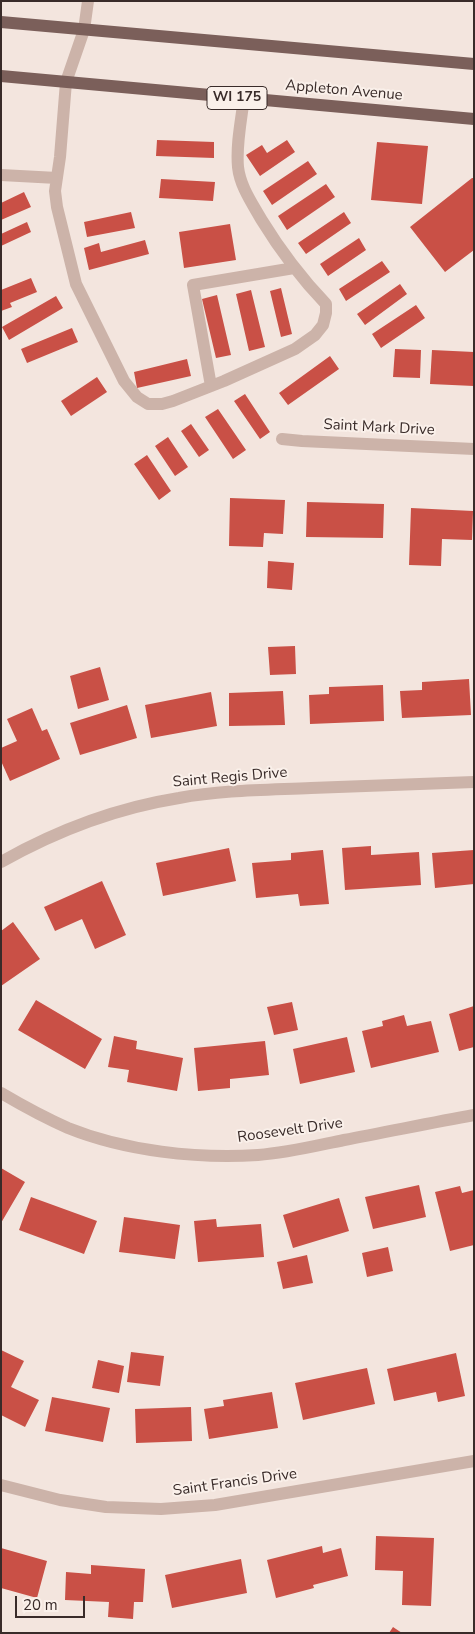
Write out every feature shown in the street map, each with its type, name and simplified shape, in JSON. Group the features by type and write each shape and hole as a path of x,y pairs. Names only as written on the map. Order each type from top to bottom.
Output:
{"main road":[{"path":"1,22 474,64"},
{"name":"Appleton Avenue","path":"1,76 474,118"}],"street":[{"path":"88,1 84,30 66,82 55,191 56,207 76,284 124,380 137,397 148,404 162,404 211,386 295,349 315,335 323,325 326,304 305,282 281,250 253,205 242,182 238,167 244,98"},
{"path":"1,175 57,178"},
{"path":"211,386 193,285 294,268"},
{"name":"Saint Mark Drive","path":"282,439 474,449"},
{"name":"Saint Regis Drive","path":"1,862 24,849 80,824 127,809 179,798 243,791 474,782"},
{"name":"Roosevelt Drive","path":"1,1093 38,1114 70,1129 126,1146 172,1154 258,1155 474,1115"},
{"name":"Saint Francis Drive","path":"1,1485 60,1500 106,1507 161,1510 215,1505 474,1461"}],"building":[{"path":"157,140 214,142 214,158 156,156"},
{"path":"287,140 295,152 260,176 246,155 262,145 267,153"},
{"path":"377,142 428,146 422,204 371,200"},
{"path":"308,161 317,174 272,205 263,191"},
{"path":"474,178 474,250 445,272 410,227"},
{"path":"161,179 215,182 213,201 159,198"},
{"path":"326,184 335,197 287,230 278,216"},
{"path":"24,192 31,207 1,220 1,203"},
{"path":"131,212 135,228 87,237 84,222"},
{"path":"344,212 351,223 306,254 298,243"},
{"path":"27,222 31,232 1,246 1,234"},
{"path":"230,224 236,260 184,268 179,232"},
{"path":"359,238 366,250 328,276 320,264"},
{"path":"145,240 149,254 89,270 84,248 99,243 101,252"},
{"path":"382,261 390,272 346,301 339,289"},
{"path":"31,278 37,292 10,303 12,307 1,311 1,290"},
{"path":"400,284 407,294 365,325 357,314"},
{"path":"281,288 292,334 281,337 270,291"},
{"path":"251,290 265,347 249,351 236,294"},
{"path":"217,295 231,355 216,358 202,299"},
{"path":"56,296 63,308 9,340 2,327"},
{"path":"416,305 425,318 381,348 372,334"},
{"path":"72,328 78,342 27,363 21,349"},
{"path":"395,349 421,350 420,378 393,377"},
{"path":"432,350 474,352 474,386 430,384"},
{"path":"330,356 339,369 288,405 279,393"},
{"path":"187,359 191,376 137,388 134,372"},
{"path":"97,377 107,392 71,416 61,401"},
{"path":"245,394 270,432 260,439 234,401"},
{"path":"218,409 246,450 233,459 205,417"},
{"path":"191,424 209,450 199,457 181,431"},
{"path":"168,437 188,467 175,476 155,446"},
{"path":"147,455 171,491 159,500 134,464"},
{"path":"230,498 285,500 283,534 264,533 263,547 229,546"},
{"path":"307,502 384,504 383,538 306,537"},
{"path":"411,508 473,511 472,540 442,539 441,566 409,565"},
{"path":"268,561 294,563 292,590 267,588"},
{"path":"295,646 296,674 270,675 268,647"},
{"path":"100,667 109,700 78,709 70,676"},
{"path":"469,679 471,715 402,718 400,691 422,690 422,682"},
{"path":"383,685 384,721 310,724 309,695 329,694 329,687"},
{"path":"283,691 285,725 229,726 229,693"},
{"path":"211,692 217,726 151,738 145,705"},
{"path":"127,705 137,738 80,755 70,723"},
{"path":"32,708 42,731 47,729 60,759 10,781 1,761 1,748 17,741 7,719"},
{"path":"371,846 371,855 419,852 421,885 345,890 342,848"},
{"path":"229,848 236,881 163,896 156,863"},
{"path":"323,850 329,904 300,906 298,894 256,898 252,863 291,860 291,853"},
{"path":"474,850 474,884 435,888 432,853"},
{"path":"102,881 126,935 95,949 82,919 55,931 44,907"},
{"path":"13,922 40,959 1,986 1,931"},
{"path":"36,1000 102,1039 85,1069 18,1030"},
{"path":"292,1002 298,1030 274,1035 267,1007"},
{"path":"474,1006 474,1047 459,1051 449,1014"},
{"path":"404,1015 407,1026 431,1021 439,1052 371,1068 362,1031 383,1026 382,1021"},
{"path":"114,1036 137,1041 136,1049 183,1058 177,1091 127,1082 129,1070 108,1067"},
{"path":"347,1037 355,1072 300,1084 293,1049"},
{"path":"265,1041 269,1075 230,1079 230,1088 198,1091 194,1048"},
{"path":"1,1168 25,1182 1,1223"},
{"path":"419,1185 426,1217 373,1229 365,1197"},
{"path":"460,1186 462,1193 474,1190 474,1245 450,1251 435,1192"},
{"path":"31,1197 97,1221 84,1254 19,1230"},
{"path":"339,1198 349,1231 293,1248 283,1215"},
{"path":"124,1217 180,1225 175,1259 119,1252"},
{"path":"216,1219 217,1227 261,1224 264,1257 198,1262 194,1221"},
{"path":"388,1247 393,1271 367,1277 362,1253"},
{"path":"307,1255 313,1283 283,1289 277,1262"},
{"path":"1,1350 24,1361 11,1387 39,1400 25,1427 1,1415"},
{"path":"131,1352 164,1356 160,1386 127,1382"},
{"path":"456,1353 465,1396 438,1402 436,1392 394,1401 387,1369"},
{"path":"98,1360 124,1366 119,1393 92,1388"},
{"path":"367,1368 375,1404 303,1420 295,1383"},
{"path":"272,1392 278,1428 209,1439 204,1409 224,1406 223,1400"},
{"path":"52,1397 110,1408 103,1442 45,1431"},
{"path":"191,1407 192,1441 136,1443 135,1409"},
{"path":"376,1536 434,1538 431,1606 402,1605 403,1571 375,1570"},
{"path":"322,1546 323,1553 341,1548 348,1576 313,1585 314,1588 276,1598 267,1560"},
{"path":"1,1548 47,1561 37,1598 1,1588"},
{"path":"241,1559 247,1593 172,1608 165,1575"},
{"path":"91,1565 145,1569 143,1602 134,1602 133,1619 108,1617 109,1602 65,1600 66,1572 91,1574"},
{"path":"393,1627 402,1633 389,1633"}]}
